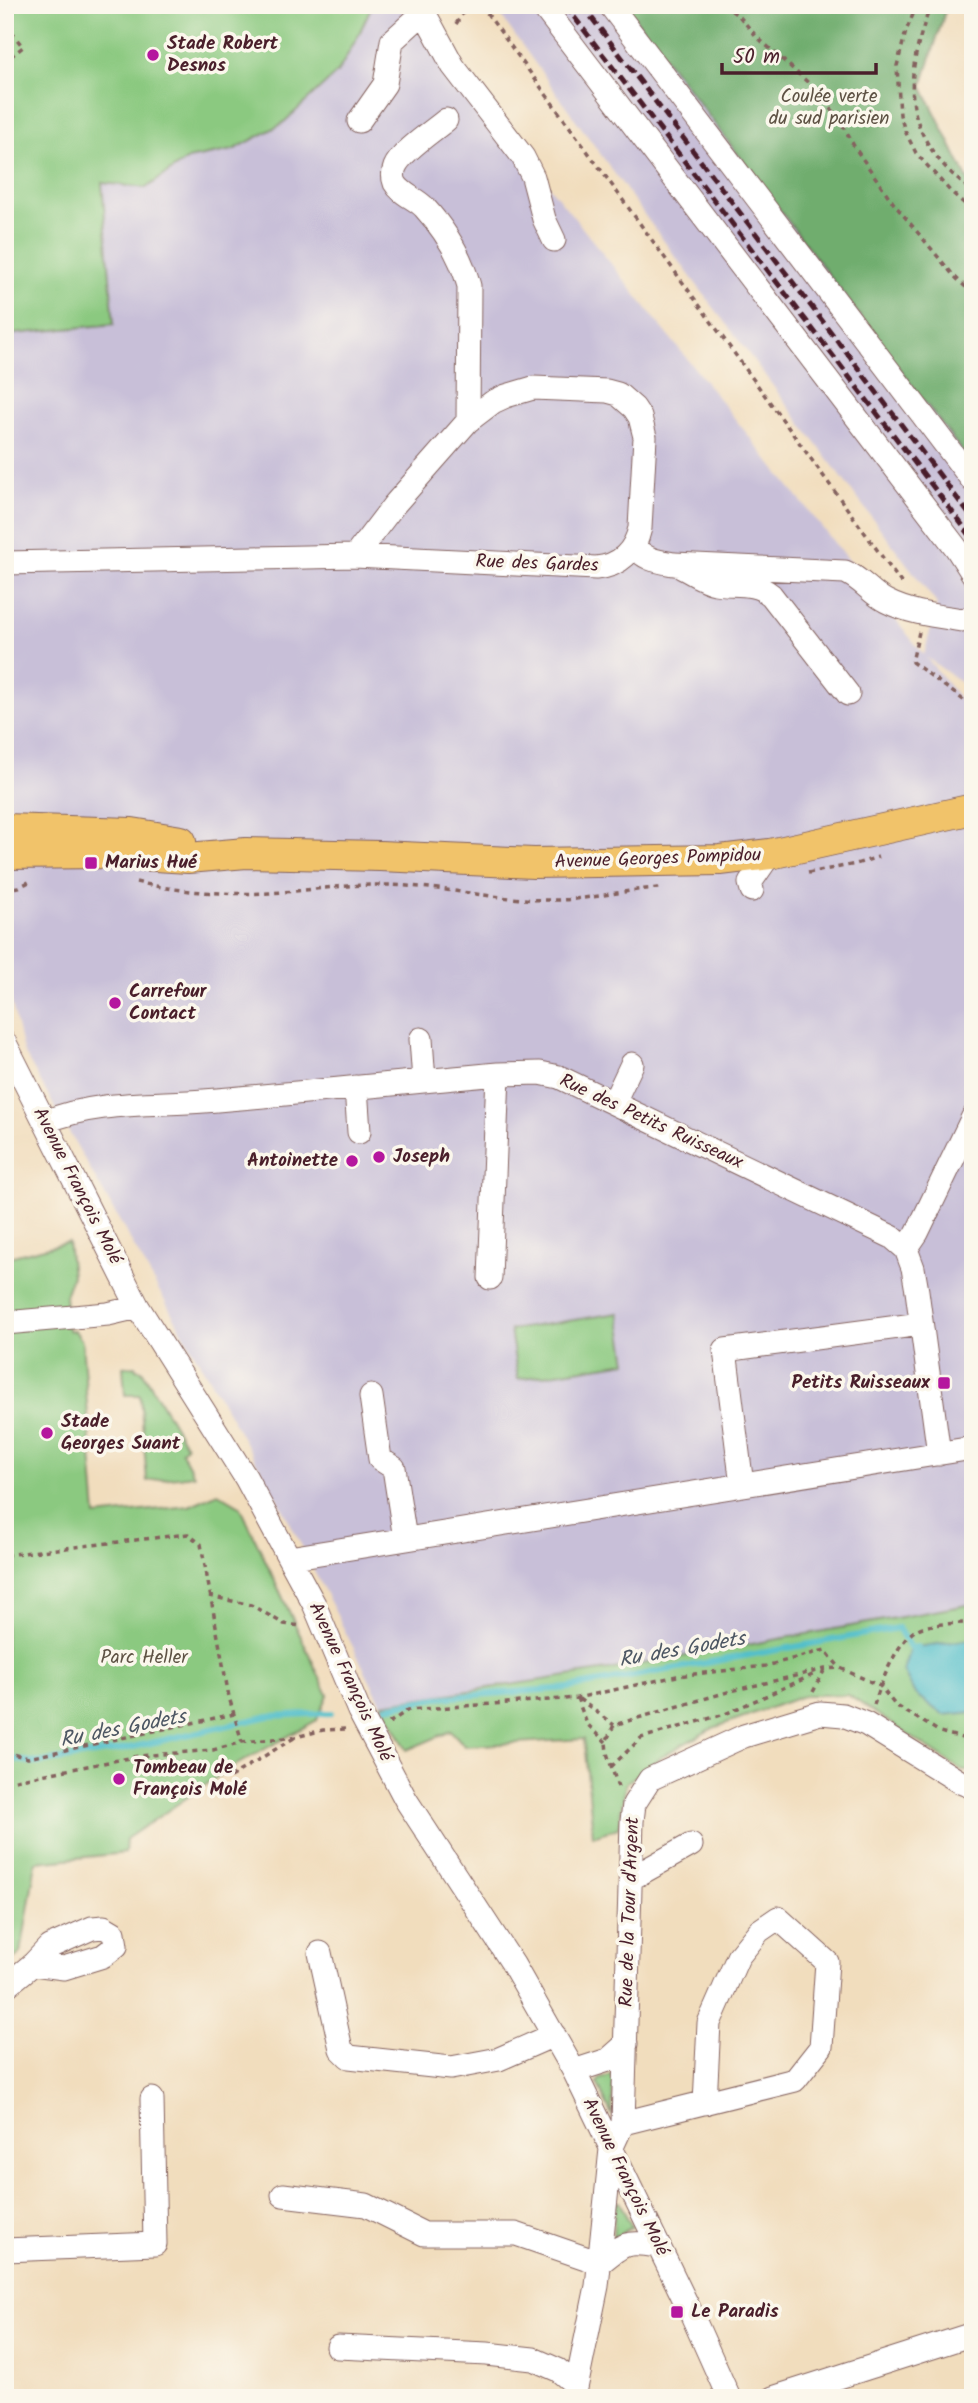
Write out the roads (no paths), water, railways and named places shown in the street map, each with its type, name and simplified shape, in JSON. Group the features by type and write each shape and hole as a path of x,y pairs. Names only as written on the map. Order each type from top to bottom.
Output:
{"main road":[{"name":"Avenue Georges Pompidou","path":"8,850 188,858 246,853 534,863 720,860 770,854 964,804"},
{"name":"Avenue Georges Pompidou","path":"380,856 511,849 701,847 964,804"}],"street":[{"path":"542,5 973,573"},
{"path":"610,5 973,481"},
{"path":"359,121 385,84 393,41 422,9 453,66 523,157 533,177 544,219 554,240"},
{"path":"446,120 400,159 394,169 393,178 402,191 425,208 458,254 464,268 469,286 468,421"},
{"path":"355,556 394,505 468,421 493,402 533,388 607,391 626,400 640,417 645,437 640,528 634,546 641,556 674,564 845,572 854,576 883,600 897,606 962,620 973,617"},
{"name":"Rue des Gardes","path":"5,563 355,556 596,568 621,560 634,546"},
{"path":"674,564 712,583 748,584 763,589 771,595 848,694"},
{"path":"720,860 740,873 751,886 770,854"},
{"path":"421,1039 424,1081"},
{"name":"Avenue François Molé","path":"5,1042 138,1307 246,1478 289,1558 322,1623 364,1721 406,1800 513,1964 574,2071 692,2315 729,2398"},
{"path":"614,1102 632,1063"},
{"name":"Rue des Petits Ruisseaux","path":"45,1122 100,1108 498,1074 540,1073 559,1077 614,1102 892,1237 906,1249"},
{"path":"490,1278 498,1074"},
{"path":"356,1087 359,1132"},
{"path":"939,1454 913,1268 906,1249 917,1233 973,1117"},
{"path":"5,1323 108,1314 138,1307"},
{"path":"742,1485 725,1350 921,1324"},
{"path":"371,1396 380,1459 394,1468 405,1539"},
{"path":"289,1558 973,1448"},
{"name":"Rue de la Tour d'Argent","path":"611,2150 623,2123 634,1804 650,1779 744,1736 820,1713 843,1715 866,1724 960,1782 973,1787"},
{"path":"632,1878 691,1845"},
{"path":"623,2123 705,2103 795,2080 821,2047 827,1962 778,1918 759,1931 738,1957 709,2023 705,2103"},
{"path":"320,1953 341,2049 349,2057 451,2068 499,2059 554,2035"},
{"path":"5,1987 33,1964"},
{"path":"574,2071 608,2060 626,2044"},
{"path":"5,2249 155,2244 152,2099"},
{"path":"575,2391 600,2263 611,2150"},
{"path":"283,2195 366,2205 424,2234 516,2234 600,2263"},
{"path":"600,2263 615,2250 632,2242 657,2246"},
{"path":"772,2398 973,2334"},
{"path":"338,2347 487,2354 533,2359 558,2370 575,2391"}],"water":[{"path":"973,1639 973,1712 943,1715 915,1694 903,1671 910,1648"}],"waterway":[{"name":"Ru des Godets","path":"386,1707 437,1698 568,1688 898,1628 910,1648 918,1647"},
{"name":"Ru des Godets","path":"5,1758 37,1763 120,1750 269,1716 331,1713"}],"railway":[{"path":"565,5 973,539"},
{"path":"582,5 973,519"}],"place":[{"name":"Stade Robert Desnos","path":"153,55"},
{"name":"Marius Hué","path":"91,863"},
{"name":"Carrefour Contact","path":"115,1003"},
{"name":"Joseph","path":"379,1157"},
{"name":"Antoinette","path":"352,1161"},
{"name":"Petits Ruisseaux","path":"944,1383"},
{"name":"Stade Georges Suant","path":"47,1433"},
{"name":"Tombeau de François Molé","path":"119,1779"},
{"name":"Le Paradis","path":"677,2312"}],"park label":[{"name":"Coulée verte du sud parisien","path":"829,108"},
{"name":"Parc Heller","path":"144,1658"}]}
